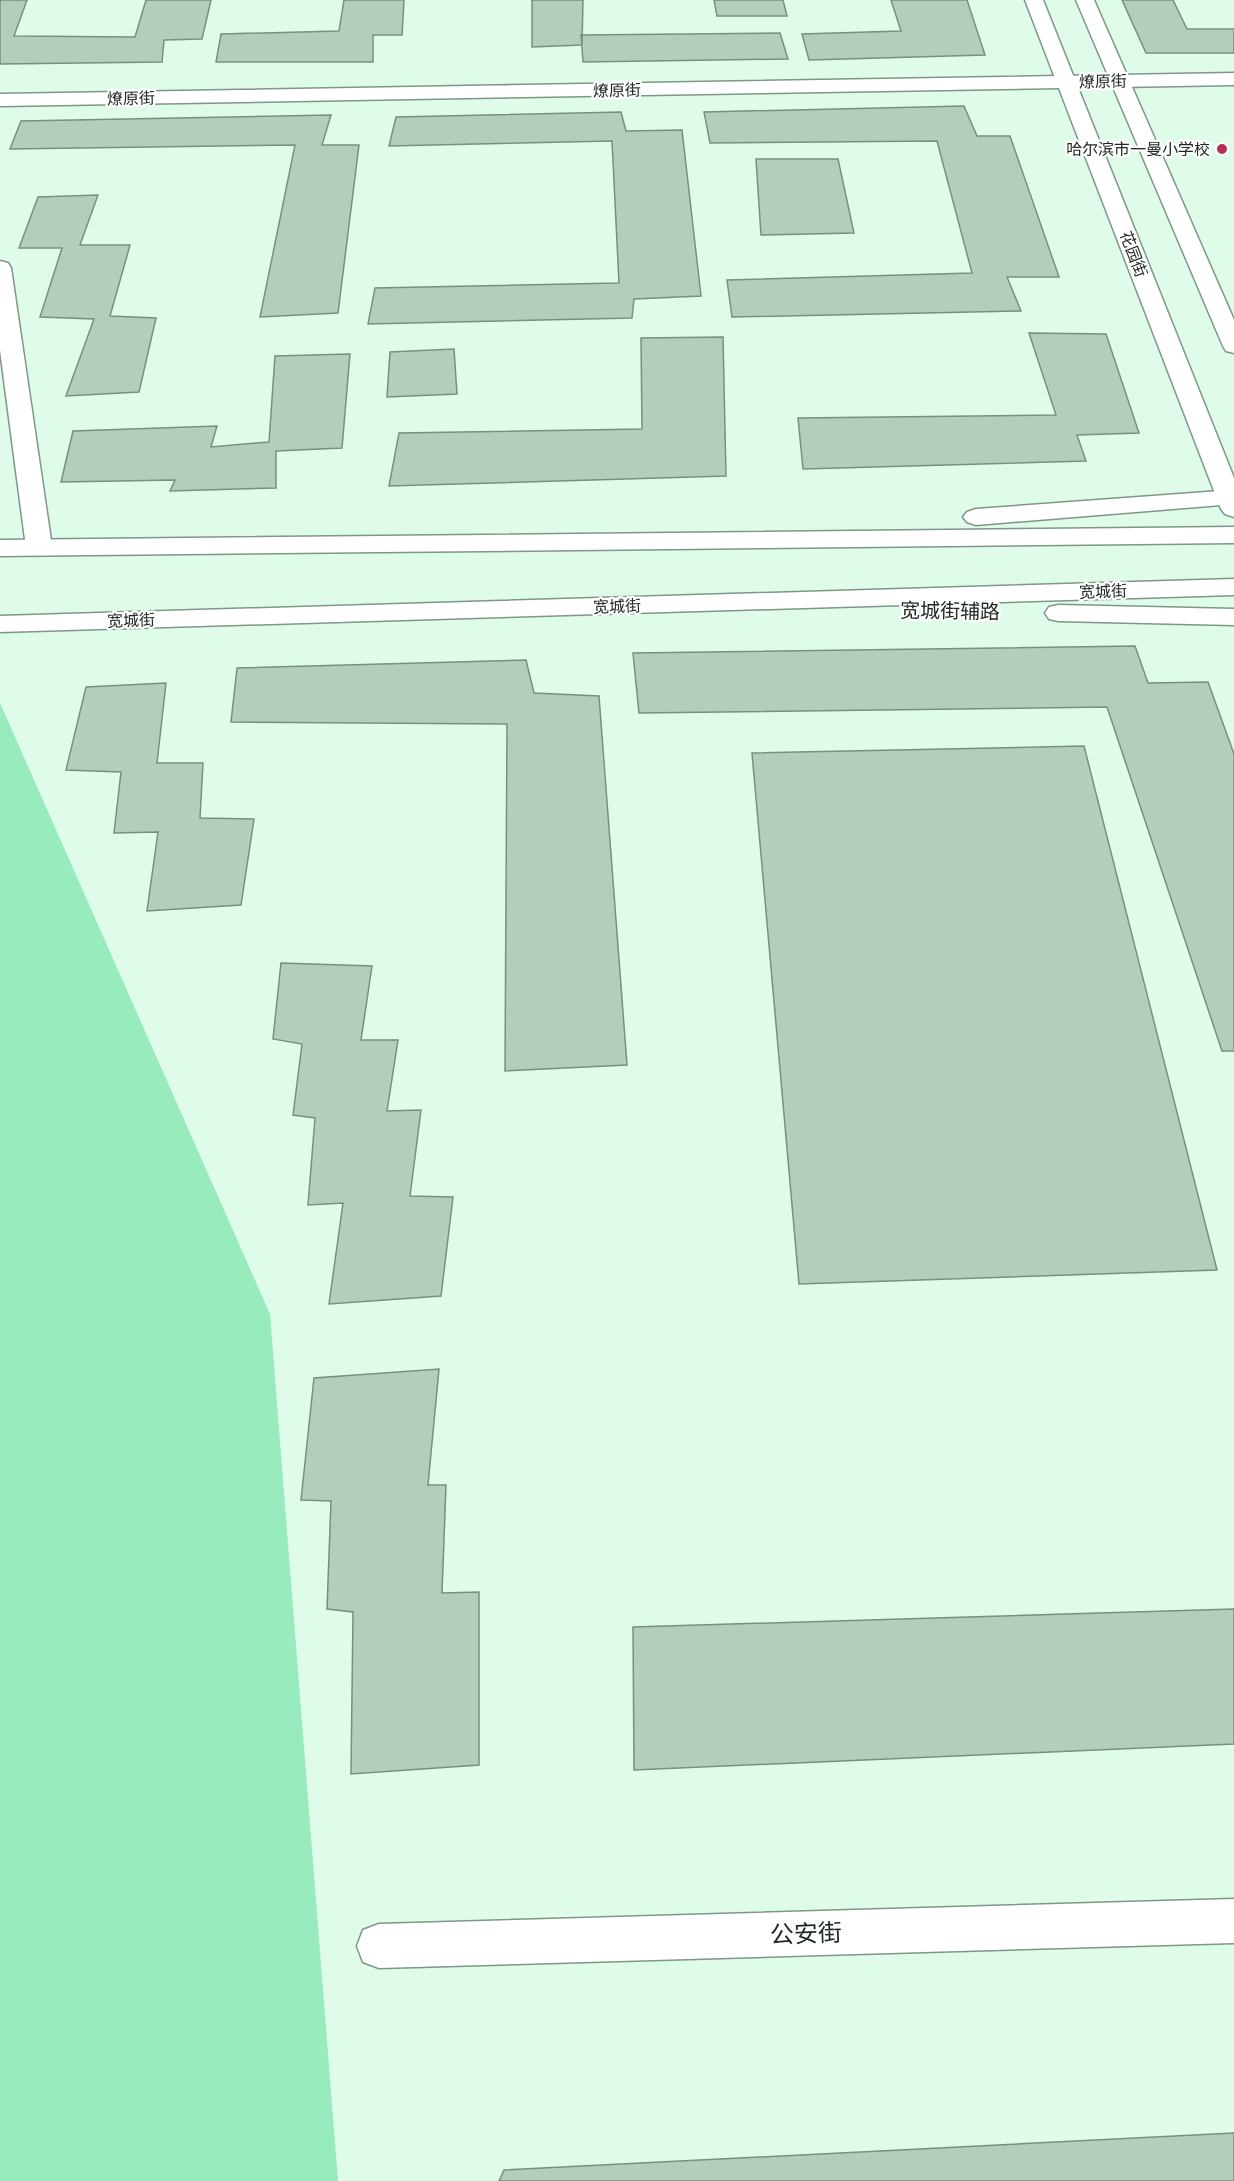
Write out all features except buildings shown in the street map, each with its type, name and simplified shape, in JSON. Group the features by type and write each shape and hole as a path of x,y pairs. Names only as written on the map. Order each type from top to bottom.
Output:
{"main road":[{"name":"花园街","path":"1034,0 1233,501"},
{"path":"1084,0 1234,346"},
{"name":"燎原街","path":"0,100 1234,79"},
{"path":"0,268 39,548"},
{"path":"676,541 1233,501"},
{"path":"0,548 1234,535"},
{"name":"宽城街","path":"0,624 1234,587"},
{"name":"宽城街辅路","path":"666,605 1234,617"},
{"name":"公安街","path":"379,1946 1234,1921"}],"green space":[{"path":"0,703 270,1314 338,2181 0,2181"}],"place":[{"name":"哈尔滨市一曼小学校","path":"1222,149"}]}
